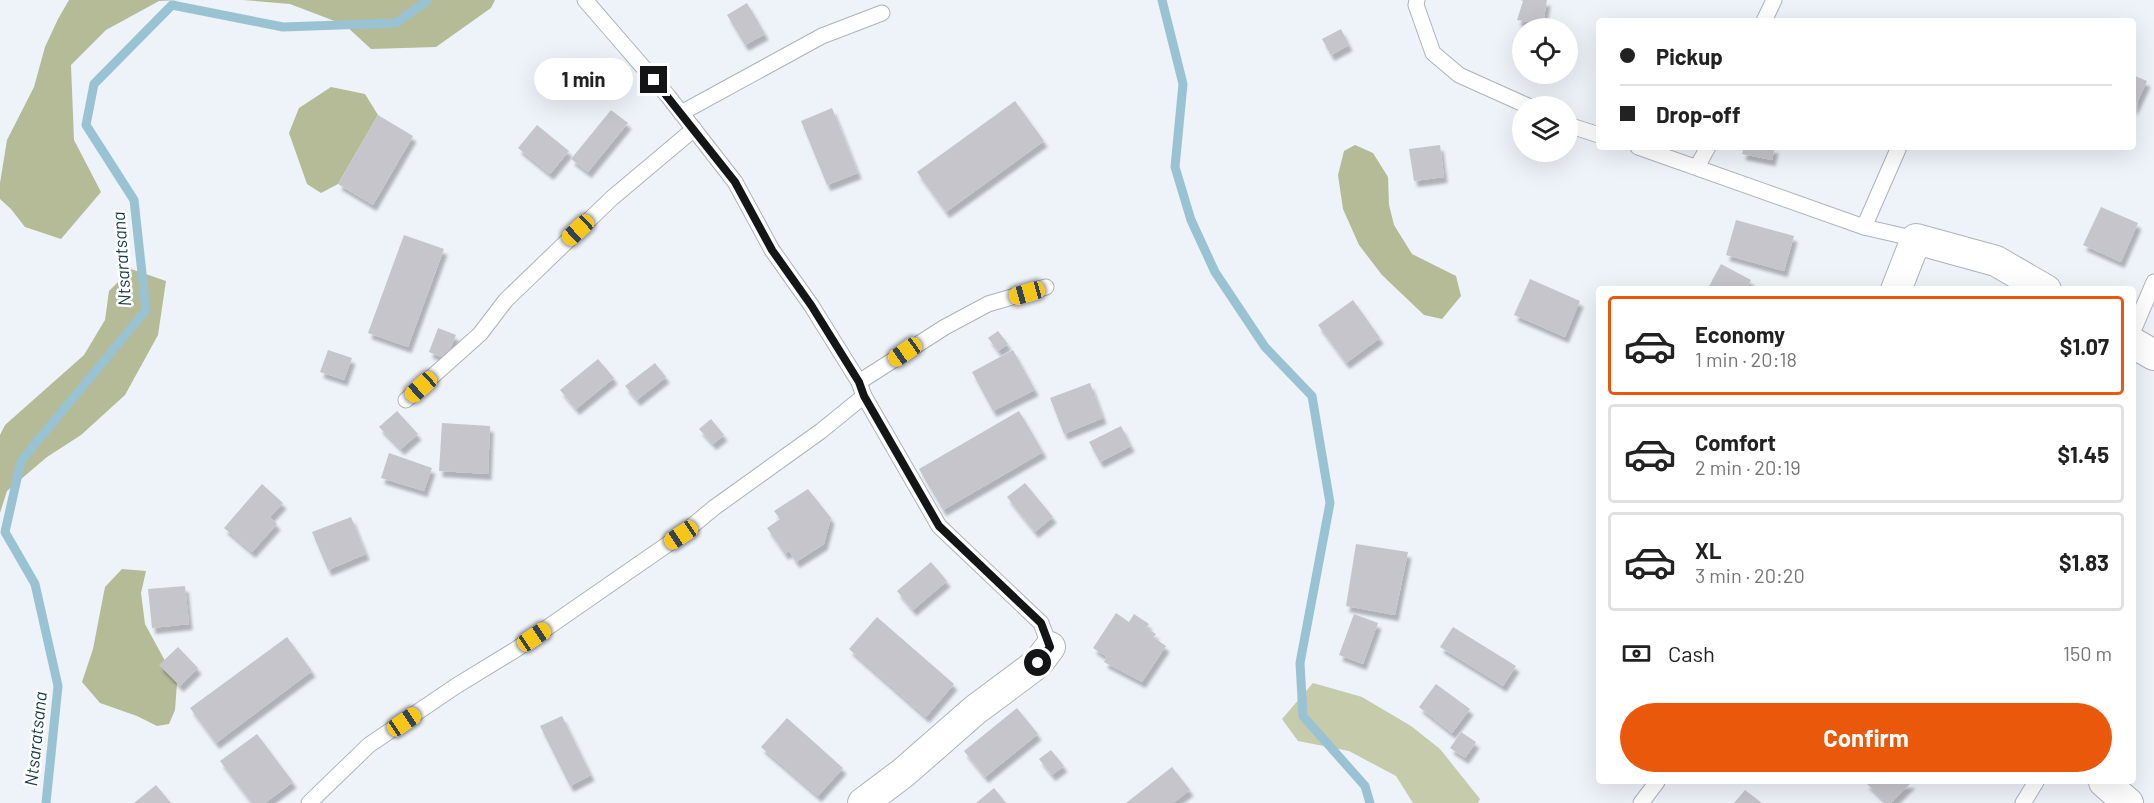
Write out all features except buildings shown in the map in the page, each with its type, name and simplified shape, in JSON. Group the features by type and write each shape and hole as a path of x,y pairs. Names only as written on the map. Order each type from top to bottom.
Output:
{"street":[{"path":"1898,286 1916,240 1996,261 2039,286"},
{"path":"2136,345 2154,355"},
{"path":"863,803 903,773 975,710 1038,663 1050,647"},
{"path":"2106,784 2128,803"}],"lane":[{"path":"585,0 627,46 735,182 772,250 811,305 862,389 939,526 1041,623 1050,647"},
{"path":"1417,0 1416,5 1433,53 1459,75 1512,99"},
{"path":"1765,18 1774,0"},
{"path":"681,113 822,36 882,13"},
{"path":"1578,128 1596,134"},
{"path":"406,400 480,334 506,300 612,198 694,129"},
{"path":"1647,150 1863,227 1916,240"},
{"path":"1697,167 1706,150"},
{"path":"1863,227 1898,150"},
{"path":"2136,324 2154,282"},
{"path":"309,803 369,745 456,686 515,650 681,535 821,431 862,389 945,327 988,304 1046,287"},
{"path":"1641,803 1655,784"},
{"path":"2023,803 2035,784"}],"green space":[{"path":"69,0 179,0 159,1 106,30 71,65 74,140 101,192 61,239 25,227 0,199 0,183 7,140 34,87 45,47"},
{"path":"243,0 495,0 491,8 436,47 371,49 345,25 290,4"},
{"path":"331,87 365,94 378,115 338,184 321,193 307,184 289,133 299,108"},
{"path":"1355,145 1373,153 1388,177 1389,205 1394,225 1412,254 1456,276 1461,296 1442,319 1424,315 1382,275 1359,245 1343,209 1338,175 1344,151"},
{"path":"131,269 166,281 158,335 125,395 81,435 47,457 7,491 0,513 0,435 5,425 84,355 105,320 109,291"},
{"path":"122,569 146,571 141,593 145,624 177,683 175,710 169,724 157,726 100,703 82,682 93,649 105,587"},
{"path":"1313,683 1362,697 1411,726 1440,749 1480,799 1478,803 1413,803 1396,776 1349,751 1298,741 1282,719"}],"waterway":[{"name":"Ntsaratsana","path":"46,803 58,686 35,584 5,532 21,461 146,310 134,200 86,125 94,84 172,5 283,27 396,23 428,0"},
{"path":"1162,0 1183,84 1175,167 1191,220 1215,272 1265,347 1312,396 1330,503 1300,663 1303,716 1365,786 1370,803"}],"route":[{"path":"654,80 735,182 772,250 811,305 859,382 864,396 939,526 1041,623 1050,647 1038,663"}]}
